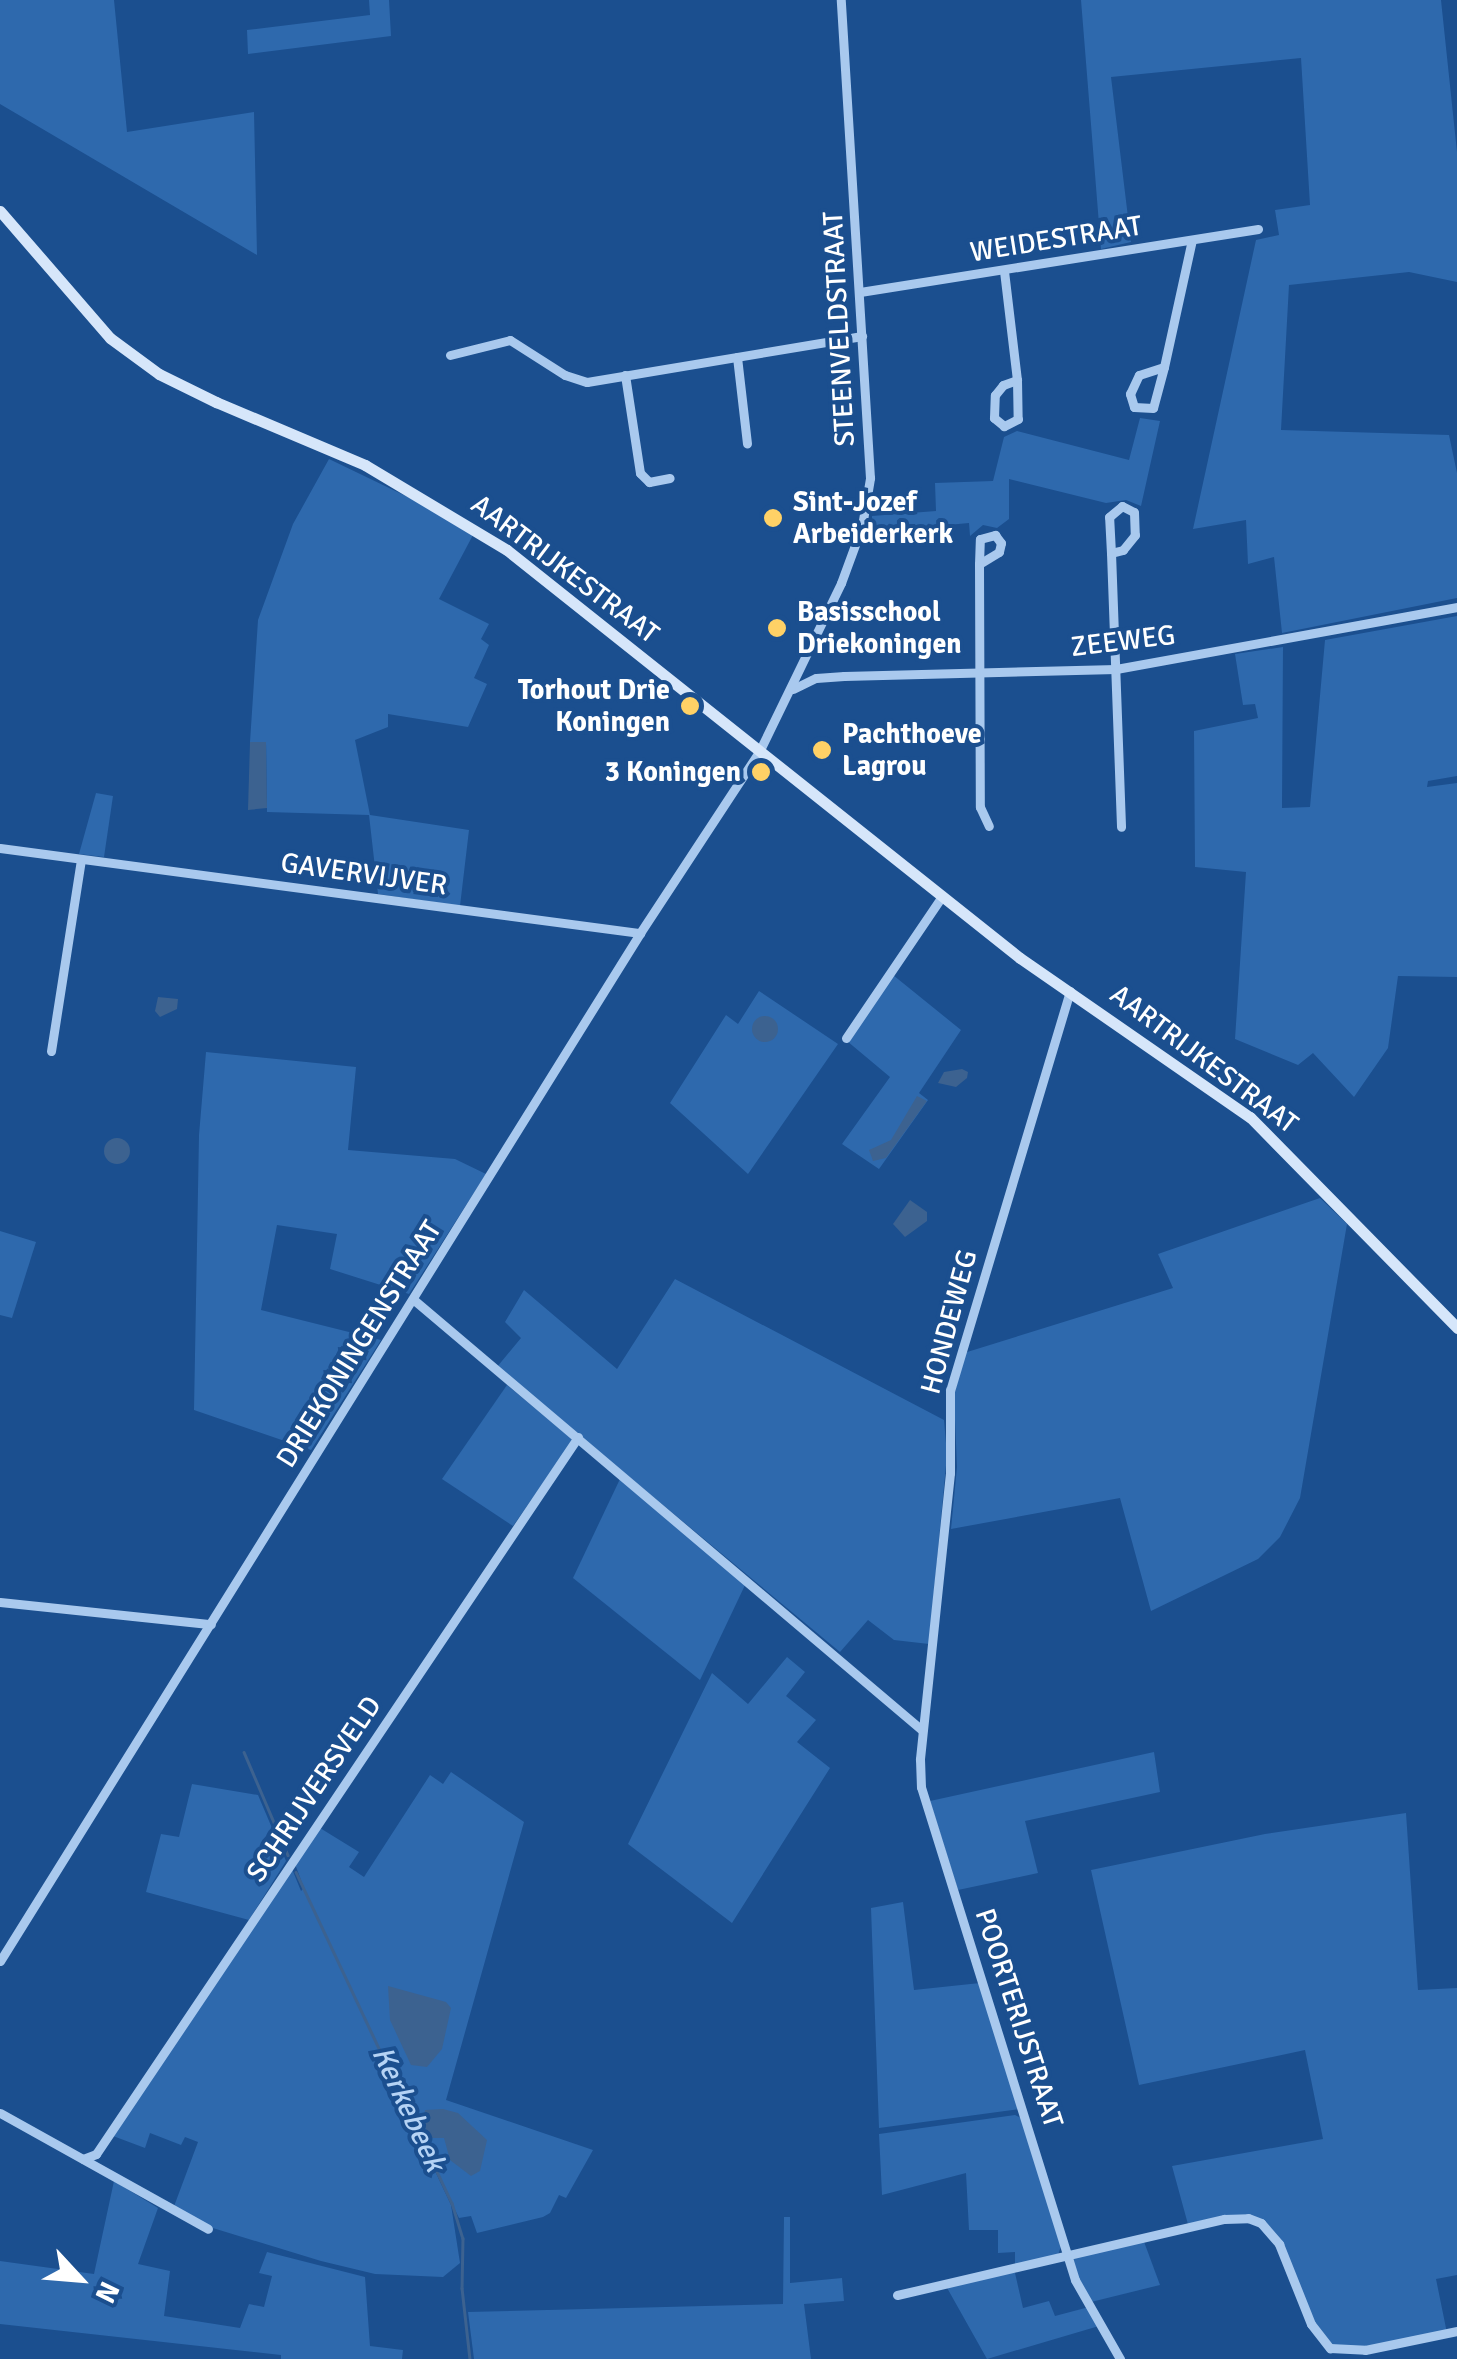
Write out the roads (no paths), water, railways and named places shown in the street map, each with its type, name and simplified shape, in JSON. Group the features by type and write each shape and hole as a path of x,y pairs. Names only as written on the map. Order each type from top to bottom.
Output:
{"street":[{"name":"STEENVELDSTRAAT","path":"759,752 793,689 841,583 866,509 870,478 841,0"},
{"name":"AARTRIJKESTRAAT","path":"0,211 110,338 159,374 365,465 507,550 942,896 1250,1117 1457,1328"},
{"name":"WEIDESTRAAT","path":"860,292 1258,229"},
{"path":"1164,367 1139,375 1130,394 1134,408 1152,408 1164,367 1192,240"},
{"path":"1004,271 1017,380 1018,419 1004,426 994,418 995,396 1003,385 1017,380"},
{"path":"450,355 510,340 587,382 862,336"},
{"path":"736,357 747,443"},
{"path":"626,375 640,473 649,482 670,478"},
{"path":"1111,553 1123,550 1132,540 1136,519 1128,507 1116,508 1109,517 1121,827"},
{"path":"979,564 980,807 989,826"},
{"name":"ZEEWEG","path":"793,689 816,678 1116,669 1457,607"},
{"name":"DRIEKONINGENSTRAAT","path":"0,1961 640,934 759,752"},
{"name":"GAVERVIJVER","path":"0,848 640,934"},
{"path":"51,1051 81,860"},
{"path":"846,1038 942,896"},
{"name":"HONDEWEG","path":"924,1794 922,1730 950,1473 950,1390 1070,991"},
{"path":"414,1300 922,1730"},
{"name":"SCHRIJVERSVELD","path":"82,2160 96,2154 578,1436"},
{"path":"0,1602 212,1624"},
{"name":"POORTERIJSTRAAT","path":"924,1794 1075,2280 1120,2359"},
{"path":"0,2114 208,2229"},
{"path":"898,2294 1224,2220 1248,2218 1261,2223 1279,2244 1311,2324 1330,2348 1365,2350 1457,2331"}],"waterway":[{"name":"Kerkebeek","path":"244,1752 288,1855"},
{"name":"Kerkebeek","path":"296,1872 452,2203 463,2238 462,2288 470,2359"}],"place":[{"name":"Sint-Jozef Arbeiderkerk","path":"773,518"},
{"name":"Basisschool Driekoningen","path":"777,628"},
{"name":"Torhout Drie Koningen","path":"690,706"},
{"name":"Pachthoeve Lagrou","path":"822,750"},
{"name":"3 Koningen","path":"761,772"}]}
